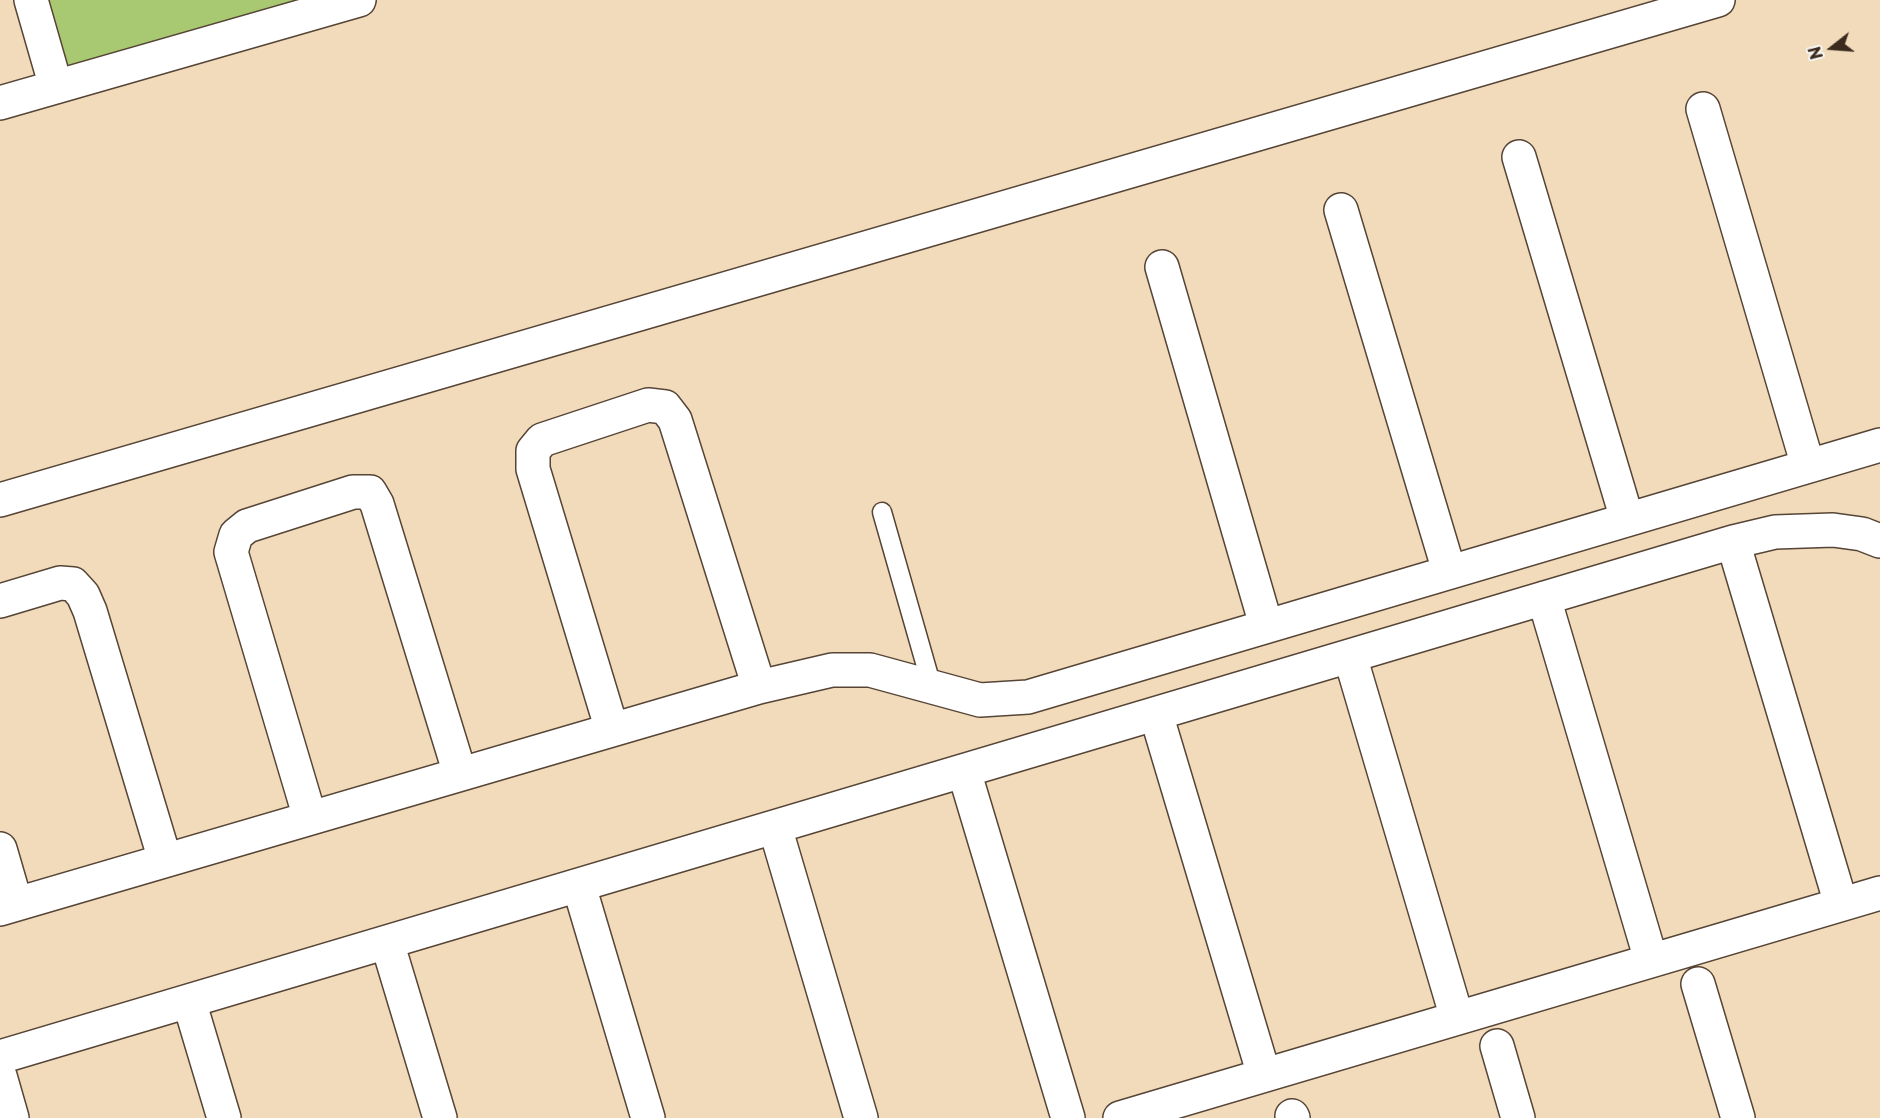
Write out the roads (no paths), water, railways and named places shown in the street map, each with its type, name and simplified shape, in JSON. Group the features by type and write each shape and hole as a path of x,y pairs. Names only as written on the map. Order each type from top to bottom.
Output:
{"street":[{"path":"31,0 56,87"},
{"path":"0,103 359,0"},
{"path":"0,500 1718,0"},
{"path":"1703,109 1808,466"},
{"path":"1519,157 1627,519"},
{"path":"1341,210 1449,571"},
{"path":"1162,267 1266,625"},
{"path":"612,730 533,469 533,452 542,440 648,405 665,407 675,420 759,687"},
{"path":"0,849 8,907 759,687 832,670 870,670 980,700 1028,697 1449,571 1880,446"},
{"path":"310,818 231,552 236,535 247,526 352,492 369,492 377,504 460,774"},
{"path":"0,1057 1733,542 1775,532 1833,530 1862,534 1880,542"},
{"path":"1733,542 1841,904"},
{"path":"0,601 60,583 74,585 83,595 90,611 165,860"},
{"path":"1544,598 1651,960"},
{"path":"1350,656 1457,1018"},
{"path":"1156,714 1264,1075"},
{"path":"964,771 1068,1118"},
{"path":"775,827 861,1118"},
{"path":"579,886 648,1118"},
{"path":"1120,1118 1880,893"},
{"path":"387,942 440,1118"},
{"path":"1698,984 1738,1118"},
{"path":"189,1001 224,1118"},
{"path":"1497,1046 1518,1118"},
{"path":"0,1076 12,1118"}],"lane":[{"path":"882,512 932,687"}]}
